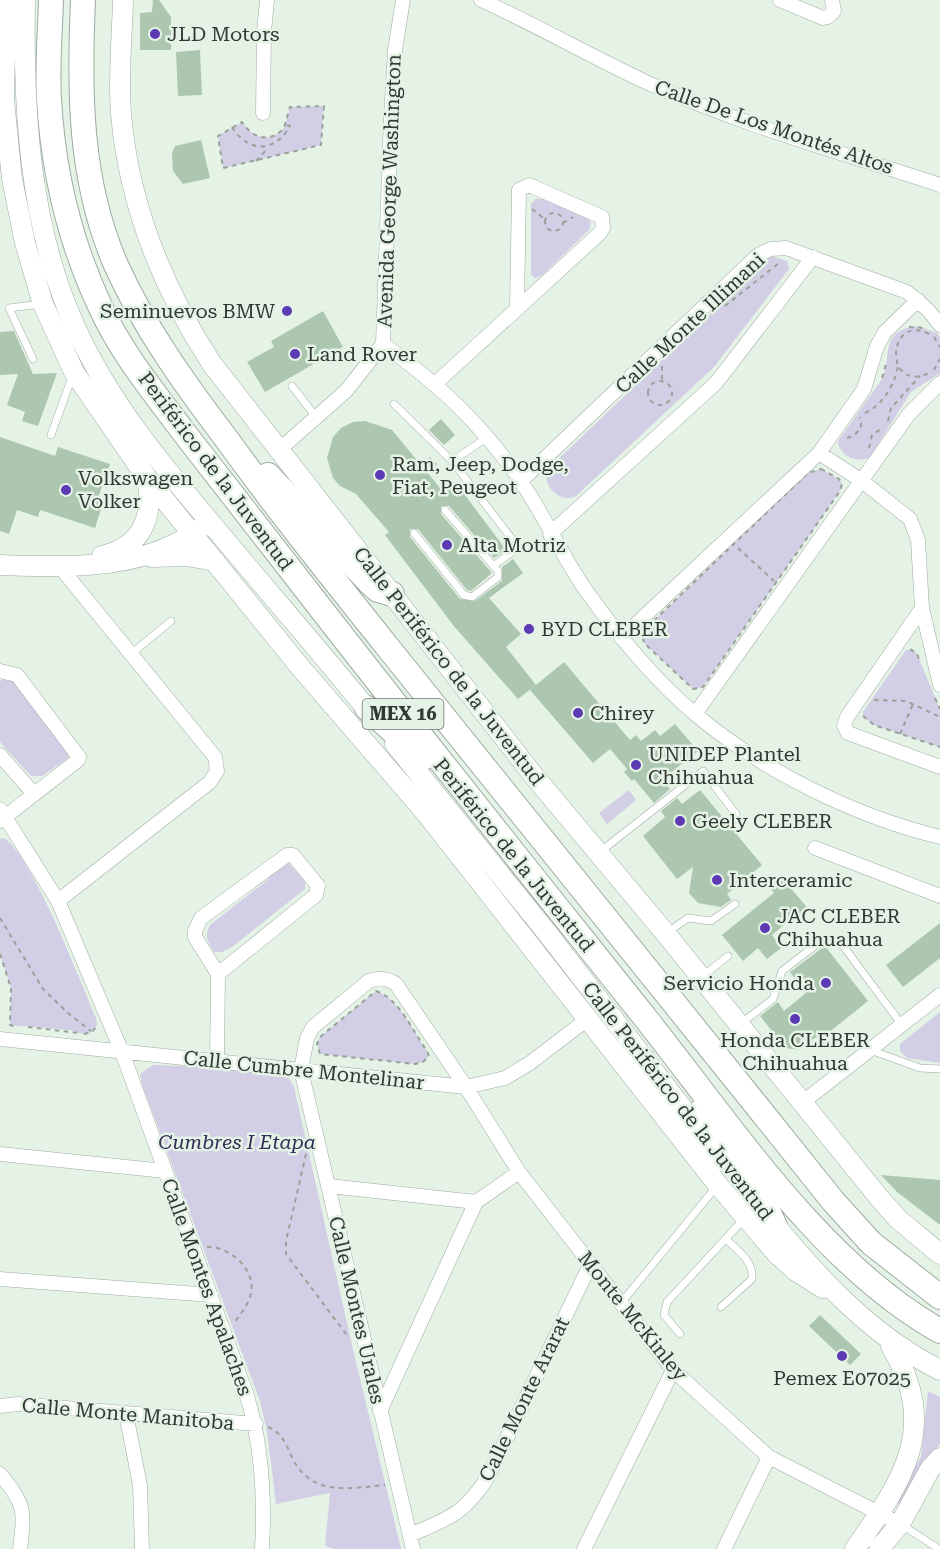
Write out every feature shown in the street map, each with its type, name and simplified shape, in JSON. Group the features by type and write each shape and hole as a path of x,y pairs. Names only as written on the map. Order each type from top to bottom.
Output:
{"highway":[{"name":"Periférico de la Juventud","path":"51,0 48,94 52,138 69,225 101,309 157,396 467,797 762,1165 832,1246 889,1299 940,1331"},
{"name":"Periférico de la Juventud","path":"82,0 79,91 84,143 103,227 115,263 136,305 183,381 317,559 833,1202 871,1243 940,1297"},
{"path":"247,468 266,473 276,481 370,583 378,590 392,594"},
{"path":"367,708 467,797"},
{"path":"634,1005 690,1095 763,1200 775,1226"}],"main road":[{"path":"6,0 4,100 12,179 25,243 44,303 74,372 147,478 300,667 426,813 588,1018 670,1109 718,1185 777,1254 796,1271 846,1302"},
{"name":"Calle Periférico de la Juventud","path":"25,0 27,110 34,179 44,229 73,323 97,371 145,446 367,708 548,934 670,1109 846,1302 884,1336 911,1356 940,1370"},
{"name":"Calle Periférico de la Juventud","path":"123,0 120,75 122,122 136,197 149,241 188,326 212,364 534,776 898,1219 940,1254"},
{"path":"4,100 25,28"},
{"path":"60,567 111,554 123,549 134,540 148,517 151,502 147,478"},
{"path":"134,560 193,534 209,521"},
{"path":"0,565 60,567 172,555 215,561"},
{"path":"855,1549 904,1472 915,1446 918,1422 906,1368 884,1336"},
{"path":"879,1549 900,1524 930,1469 940,1458"}],"street":[{"path":"263,113 264,32 267,0"},
{"name":"Avenida George Washington","path":"280,449 346,391 383,344 391,105 395,50 404,0"},
{"name":"Calle De Los Montés Altos","path":"481,0 546,30 647,82 688,99 748,123 940,185"},
{"path":"780,0 828,18 834,10 832,0"},
{"path":"436,383 600,233 603,228 602,218 529,185 519,190 517,308"},
{"name":"Calle Monte Illimani","path":"521,481 758,255 777,248 813,257 893,285 918,300 940,325"},
{"path":"550,534 716,383 813,257"},
{"path":"621,638 819,453 864,389 877,346 885,332 918,300"},
{"path":"383,344 436,383 488,437 521,481 550,534 588,595 621,638 696,714 762,761 831,799 863,814 940,837"},
{"path":"696,714 916,406 940,383"},
{"path":"819,453 902,511 915,529 918,540 922,608 938,691"},
{"path":"58,901 210,782 218,771 215,757 60,567"},
{"path":"922,608 847,717 844,726 848,733 940,767"},
{"path":"0,671 17,675 79,755 78,760 2,815"},
{"path":"0,754 34,794"},
{"name":"Calle Montes Apalaches","path":"2,815 58,901 122,1052 261,1425 262,1549"},
{"path":"815,848 940,896"},
{"path":"217,1061 218,974 195,937 197,924 201,918 287,855 292,855 318,886 316,895 218,974"},
{"name":"Monte McKinley","path":"302,1070 307,1038 313,1027 369,981 383,978 396,984 466,1087 519,1172 673,1370 769,1457 900,1524"},
{"path":"803,1102 940,995"},
{"name":"Calle Cumbre Montelinar","path":"0,1039 466,1087 505,1078 530,1063 588,1018"},
{"name":"Calle Montes Urales","path":"302,1070 411,1542"},
{"path":"0,1154 165,1171"},
{"path":"380,1411 476,1202 519,1172"},
{"path":"330,1186 476,1202"},
{"name":"Calle Monte Ararat","path":"411,1542 453,1517 472,1501 488,1477 590,1265"},
{"path":"0,1279 211,1295"},
{"path":"584,1549 673,1370"},
{"name":"Calle Monte Manitoba","path":"0,1406 18,1404 261,1425"},
{"path":"126,1414 140,1485 142,1549"},
{"path":"724,1549 769,1457"},
{"path":"0,1474 18,1497 24,1510 20,1549"}],"lane":[{"path":"33,358 9,308 44,303"},
{"path":"51,435 74,372"},
{"path":"292,386 317,418"},
{"path":"394,404 452,461 515,543 515,550 493,566"},
{"path":"452,461 488,437"},
{"path":"414,533 466,597 472,597 498,576 498,571 445,510"},
{"path":"131,654 171,621"},
{"path":"599,853 703,771 736,814"},
{"path":"666,934 688,918 711,921 735,904"},
{"path":"739,1024 773,999 782,971 827,939 841,943 902,1025"},
{"path":"702,978 728,956"},
{"path":"870,1050 920,1068 940,1069"},
{"path":"621,1304 718,1185"},
{"path":"680,1334 664,1315 668,1302 746,1218"},
{"path":"722,1307 752,1279 753,1272 750,1264 726,1239"},
{"name":"Monte McKinley","path":"900,1524 939,1549"}],"path":[{"path":"324,106 321,145 224,168 218,135 232,127 242,122 253,135 266,138 280,134 286,125 290,107 324,106"},
{"path":"256,161 285,135 290,126 286,125"},
{"path":"232,127 246,143 270,147"},
{"path":"531,204 531,219"},
{"path":"531,208 546,220"},
{"path":"558,213 563,223 561,228 553,231 546,226 546,220 549,215 558,213"},
{"path":"778,257 787,261"},
{"path":"718,309 730,304 782,262"},
{"path":"719,305 728,297"},
{"path":"920,376 907,374 898,366 895,358 897,343 909,332 925,332 937,341 940,347"},
{"path":"870,457 868,449 872,435 876,430 888,428 891,408 920,376 934,370 940,359"},
{"path":"654,368 662,360 662,381"},
{"path":"843,439 855,435 860,430 862,424 857,414 871,410 882,402 896,376 898,366"},
{"path":"662,381 669,385 672,392 671,399 665,404 653,403 648,392 654,382 662,381"},
{"path":"665,404 665,412"},
{"path":"821,469 839,479 842,484 840,491 704,687 693,689 644,643 642,632 734,544 808,473 821,469"},
{"path":"734,544 776,582"},
{"path":"906,650 912,650 917,654 922,665"},
{"path":"867,706 877,691"},
{"path":"938,691 940,709"},
{"path":"872,699 913,704 940,717"},
{"path":"900,734 913,704"},
{"path":"863,712 863,717 874,725 940,747"},
{"path":"0,918 43,989 92,1032"},
{"path":"0,954 11,988 8,1019 10,1025 19,1028"},
{"path":"376,991 386,994 427,1051 429,1056 423,1062 415,1064 320,1054 317,1044 320,1037 376,991"},
{"path":"26,1028 70,1030 83,1034 92,1032 98,1025"},
{"path":"309,1144 286,1241 286,1254 351,1341"},
{"path":"261,1425 277,1431 293,1460 302,1471 323,1486 340,1491 385,1485"}],"green space":[{"path":"324,106 321,145 223,168 218,136 242,122 256,135 273,136 284,128 290,107"},
{"path":"536,199 543,199 587,217 591,223 590,229 541,276 535,278 531,275 531,204"},
{"path":"771,256 787,261 789,269 714,367 576,496 564,498 554,493 548,483 546,471"},
{"path":"917,326 937,333 940,337 940,373 911,392 870,457 860,460 850,457 842,451 838,441 882,379 892,339 897,333"},
{"path":"821,469 839,479 842,484 840,491 703,687 693,689 644,643 642,632 808,473"},
{"path":"913,649 940,709 940,747 874,725 863,717 863,712 906,650"},
{"path":"0,680 12,680 67,746 68,758 42,776 31,776 0,742"},
{"path":"629,790 636,800 607,824 599,813"},
{"path":"4,838 28,868 55,921 96,1018 97,1025 92,1032 83,1034 70,1030 10,1025 11,988 0,954 0,839"},
{"path":"288,863 305,881 305,889 232,947 222,952 214,952 207,935 211,924 269,879 275,867"},
{"path":"376,991 392,1001 405,1016 429,1056 423,1062 415,1064 320,1054 317,1044 320,1037"},
{"path":"940,1012 940,1063 907,1058 900,1051 900,1044"},
{"name":"Cumbres I Etapa","path":"153,1065 212,1067 289,1078 294,1087 401,1549 335,1549 325,1546 330,1493 276,1504 267,1431 260,1401 142,1084 140,1074"},
{"path":"928,1391 940,1397 940,1443 903,1503 898,1503 896,1499 921,1457"}],"building":[{"name":"JLD Motors","path":"153,0 159,0 171,17 171,50 140,50 140,13 152,12"},
{"path":"200,50 202,95 178,96 176,52"},
{"path":"201,140 210,178 183,184 173,171 172,153 175,146"},
{"name":"Land Rover","path":"323,311 343,347 265,392 247,362 274,347 271,341"},
{"path":"14,331 33,374 57,373 38,426 22,421 25,412 7,405 18,374 0,375 0,332"},
{"path":"441,419 455,435 444,445 429,430"},
{"path":"365,421 392,430 420,464 430,457 437,464 427,472 443,492 456,483 506,550 494,558 449,506 441,506 441,514 492,573 471,591 467,590 418,529 410,529 410,537 460,599 475,601 502,581 502,567 513,559 523,573 489,598 521,634 506,647 536,685 518,699 453,625 385,535 389,532 356,494 340,486 333,478 327,458 333,437 341,428 353,422"},
{"name":"Volkswagen Volker","path":"0,437 55,456 58,447 110,464 98,498 104,500 95,528 40,510 38,517 17,510 9,534 0,531"},
{"path":"564,662 630,740 636,735 641,741 655,730 660,736 675,724 698,751 663,779 670,789 654,803 634,779 632,781 624,772 627,769 610,749 593,763 530,690"},
{"path":"700,790 762,865 727,894 731,900 721,907 698,903 689,893 693,867 677,879 643,836 665,817 661,811 677,798 682,804"},
{"path":"783,879 810,911 797,922 793,917 772,935 781,948 767,959 758,948 743,961 722,935 774,893 771,889"},
{"path":"940,923 940,958 903,987 886,965"},
{"path":"825,946 868,1001 822,1038 819,1035 799,1050 786,1048 760,1016 778,1002 784,1011 806,993 790,972"},
{"path":"881,1175 940,1180 940,1225 897,1192"},
{"path":"820,1315 861,1354 850,1365 809,1326"}],"place":[{"name":"JLD Motors","path":"155,34"},
{"name":"Seminuevos BMW","path":"287,311"},
{"name":"Land Rover","path":"295,354"},
{"name":"Ram, Jeep, Dodge, Fiat, Peugeot","path":"380,475"},
{"name":"Volkswagen Volker","path":"66,490"},
{"name":"Alta Motriz","path":"447,545"},
{"name":"BYD CLEBER","path":"529,629"},
{"name":"Chirey","path":"578,713"},
{"name":"UNIDEP Plantel Chihuahua","path":"636,765"},
{"name":"Geely CLEBER","path":"680,821"},
{"name":"Interceramic","path":"717,880"},
{"name":"JAC CLEBER Chihuahua","path":"765,928"},
{"name":"Servicio Honda","path":"826,983"},
{"name":"Honda CLEBER Chihuahua","path":"795,1019"},
{"name":"Pemex E07025","path":"842,1356"}]}
